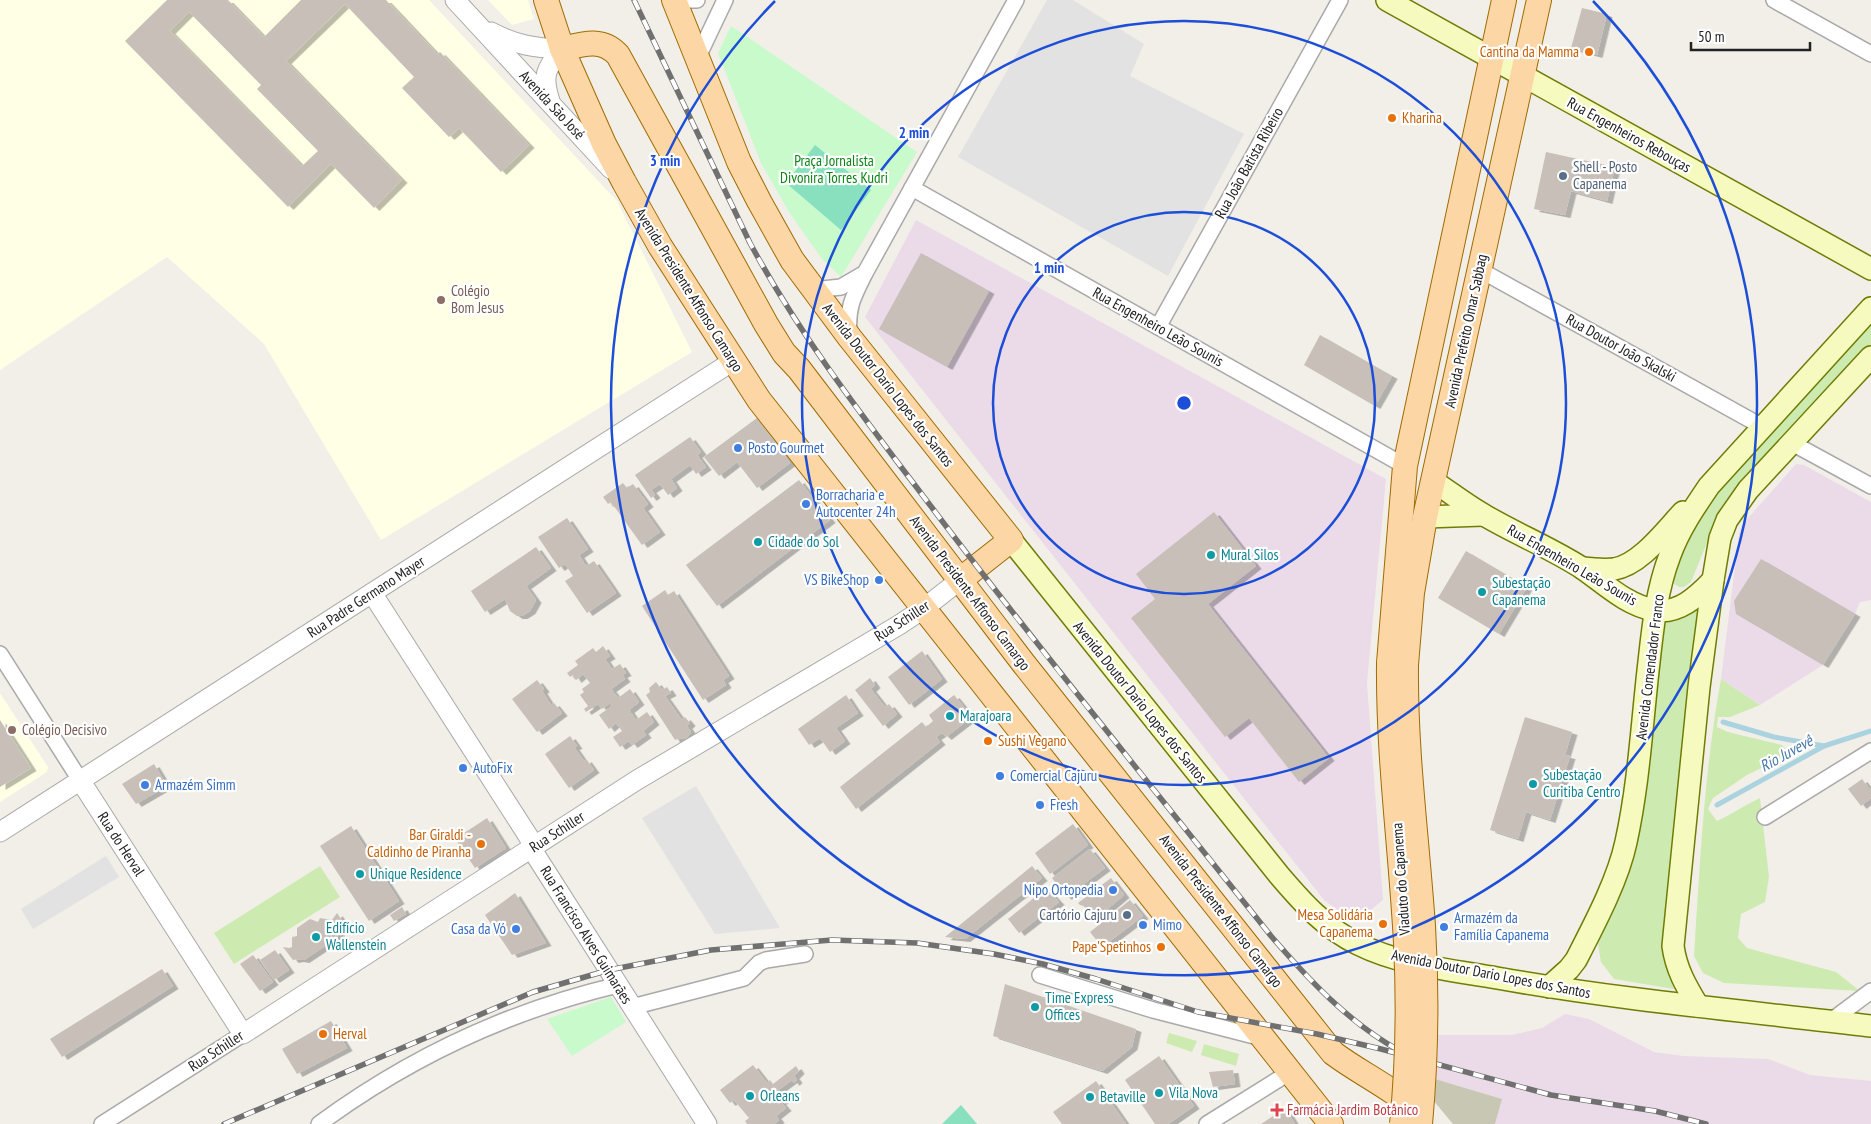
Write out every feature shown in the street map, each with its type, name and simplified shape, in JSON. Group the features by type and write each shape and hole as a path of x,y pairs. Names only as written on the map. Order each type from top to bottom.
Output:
{"main road":[{"name":"Avenida Presidente Affonso Camargo","path":"546,0 562,49 604,144 660,246 732,361 777,425 1331,1124"},
{"name":"Avenida Doutor Dario Lopes dos Santos","path":"674,0 739,162 758,201 792,260 813,290 1279,875 1316,916 1350,940 1377,952 1437,968 1548,988 1871,1026"},
{"name":"Rua Engenheiros Rebouças","path":"1387,0 1871,269"},
{"path":"1397,664 1405,466 1504,0"},
{"name":"Avenida Prefeito Omar Sabbag","path":"1397,664 1425,517 1539,0"},
{"name":"Avenida Presidente Affonso Camargo","path":"562,49 586,43 601,44 612,49 618,55 745,288 784,352 799,369 1034,677 1333,1053 1391,1090 1411,1105 1430,1124"},
{"name":"Avenida Comendador Franco","path":"1548,988 1576,960 1613,881 1626,844 1634,794 1655,610 1662,578 1675,542 1688,517 1709,486 1871,308"},
{"path":"1698,1006 1679,972 1673,946 1691,759 1720,538 1727,520 1748,490 1871,357"},
{"name":"Rua Engenheiro Leão Sounis","path":"1433,481 1483,515 1582,568 1616,593 1655,610 1677,608 1690,601 1713,580"},
{"path":"1582,568 1614,569 1636,559 1709,486"},
{"path":"1425,517 1483,515"},
{"name":"Rua Schiller","path":"960,580 1011,540"},
{"name":"Viaduto do Capanema","path":"1397,664 1390,733 1407,978 1407,1041 1402,1124"},
{"name":"Viaduto do Capanema","path":"1397,664 1408,736 1424,956 1424,1049 1420,1124"}],"street":[{"name":"Avenida São José","path":"455,0 624,182"},
{"path":"679,0 697,0"},
{"path":"697,59 725,0"},
{"path":"850,338 849,308 865,273 1016,0"},
{"name":"Rua João Batista Ribeiro","path":"1158,327 1340,0"},
{"path":"1774,0 1871,54"},
{"name":"Avenida São José","path":"481,27 513,43 538,48 562,49"},
{"path":"551,103 546,87 545,74 549,64 562,49"},
{"name":"Rua Engenheiro Leão Sounis","path":"912,188 1405,466"},
{"name":"Rua Doutor João Skalski","path":"1480,270 1763,426"},
{"path":"813,290 840,287 865,273"},
{"name":"Rua Padre Germano Mayer","path":"0,832 732,361"},
{"path":"1792,443 1871,486"},
{"name":"Rua Schiller","path":"102,1124 637,780 923,610 960,580"},
{"name":"Rua Francisco Alves Guimarães","path":"372,593 530,839 531,848 706,1124"},
{"name":"Rua do Herval","path":"0,654 243,1034"},
{"path":"1765,817 1871,750"},
{"path":"632,1007 744,978 759,963 766,960 805,954"},
{"path":"1040,974 1161,1012 1262,1038"},
{"path":"319,1124 414,1063 460,1038 541,1006 618,985"},
{"path":"1831,1021 1871,991"},
{"path":"1207,1124 1290,1072"}],"shaded area":[{"name":"Colégio Bom Jesus","path":"0,0 429,0 617,201 692,352 381,540 264,344 167,257 0,370"},
{"path":"488,0 528,0 534,19 512,25"},
{"path":"1047,0 1073,0 1144,44 1130,76 1244,134 1168,276 958,157"},
{"path":"916,220 1386,479 1367,683 1383,900 1355,923 1324,900 865,317"},
{"path":"1796,464 1804,465 1871,502 1871,600 1860,602 1855,614 1823,665 1760,705 1721,679 1739,534 1742,525"},
{"name":"Colégio Decisivo","path":"0,693 48,767 47,772 0,802"},
{"path":"696,786 780,928 715,934 642,818"},
{"path":"106,856 119,877 33,929 21,909"},
{"path":"1565,1014 1589,1019 1654,1052 1683,1056 1768,1059 1810,1075 1871,1081 1871,1124 1495,1124 1502,1099 1435,1079 1437,1035 1512,1035 1542,1028"},
{"path":"1435,1079 1502,1099 1495,1124 1453,1124 1433,1100"}],"green space":[{"name":"Praça Jornalista Divonira Torres Kudri","path":"731,26 917,152 841,277 822,259 789,212 761,163 718,53"},
{"path":"815,145 871,190 841,230 786,183"},
{"path":"1871,311 1871,344 1727,503 1713,528 1691,582 1684,587 1679,587 1671,582 1692,525 1709,496"},
{"path":"1701,605 1669,973 1674,989 1614,979 1601,962 1598,944 1634,852 1639,834 1663,618"},
{"path":"1721,679 1760,705 1730,717 1718,717 1717,727 1728,732 1782,745 1790,754 1747,775 1713,798 1708,809 1717,821 1760,798 1769,877 1765,902 1741,914 1738,938 1747,948 1836,972 1860,991 1724,983 1703,973 1694,956 1710,748"},
{"path":"320,866 340,897 234,964 214,933"},
{"path":"611,997 626,1022 572,1056 547,1019"},
{"path":"1169,1033 1197,1041 1192,1052 1166,1043"},
{"path":"1204,1044 1239,1054 1236,1066 1201,1055"},
{"path":"961,1105 977,1124 942,1124"}],"building":[{"path":"167,0 228,0 264,37 301,0 386,0 437,54 440,52 529,145 501,172 459,128 449,137 402,88 414,77 345,4 286,61 402,180 374,208 331,164 288,207 125,41","holes":["189,12 261,85 257,89 318,151 302,166 170,31"]},
{"path":"1582,8 1607,14 1597,55 1571,48"},
{"name":"Shell - Posto Capanema","path":"1546,152 1615,167 1607,201 1571,191 1565,215 1534,209"},
{"path":"921,253 989,291 947,367 879,329"},
{"path":"1320,335 1392,376 1375,406 1304,365"},
{"path":"757,418 790,463 757,488 737,462 719,476 704,457"},
{"path":"690,437 701,452 697,455 706,467 696,474 690,465 671,479 677,488 668,495 660,484 651,490 655,495 651,498 635,475"},
{"name":"Cidade do Sol","path":"799,480 830,520 717,606 686,565"},
{"path":"623,483 627,488 633,484 648,504 643,508 660,532 642,545 611,502 608,504 603,497"},
{"path":"1214,512 1256,566 1208,604 1329,758 1299,782 1249,718 1225,737 1131,618 1155,599 1136,574"},
{"path":"567,518 588,549 579,555 586,566 594,561 616,593 587,613 565,581 573,576 565,564 559,568 538,537"},
{"path":"536,547 551,568 526,586 536,600 530,611 522,616 517,616 510,611 505,599 485,612 471,591"},
{"name":"Subestação Capanema","path":"1466,551 1527,587 1499,634 1438,598"},
{"path":"1761,559 1855,614 1823,665 1736,614 1734,601"},
{"path":"665,590 668,595 674,591 729,676 723,680 726,685 703,700 642,606"},
{"path":"603,646 610,656 605,659 612,669 620,664 626,673 622,675 625,679 611,689 618,698 630,689 639,702 629,710 636,720 647,712 654,722 643,731 646,735 632,745 629,741 620,747 613,737 622,731 616,723 609,729 599,715 612,706 610,703 602,709 598,704 586,712 584,709 588,706 580,695 584,692 582,689 590,683 583,674 576,680 573,675 570,677 567,673 578,665 575,661 593,648 596,652"},
{"path":"922,651 942,679 909,705 888,677"},
{"path":"870,678 875,685 871,689 885,707 889,704 897,714 883,726 855,690"},
{"path":"537,680 544,689 542,691 551,705 554,703 562,713 537,732 512,699"},
{"path":"656,682 662,690 667,687 671,693 665,696 682,720 685,717 690,723 687,726 691,732 686,739 680,738 675,740 646,695 650,692 649,688"},
{"path":"846,695 858,713 836,728 845,741 830,752 820,738 809,745 798,729"},
{"path":"954,695 972,717 946,737 942,733 936,737 940,742 856,809 840,787 922,722 926,727 933,721 929,715"},
{"name":"Subestação Curitiba Centro","path":"1525,717 1572,732 1565,755 1570,756 1550,820 1526,812 1518,839 1490,830"},
{"name":"Colégio Decisivo","path":"0,720 31,768 0,787"},
{"path":"570,736 577,746 574,747 584,761 586,759 594,770 569,788 545,754"},
{"name":"Armazém Simm","path":"154,764 167,786 136,804 122,784"},
{"path":"1862,779 1871,791 1871,798 1861,806 1848,789"},
{"name":"Bar Giraldi - Caldinho de Piranha","path":"487,818 506,848 475,868 455,839"},
{"path":"1073,824 1088,845 1050,874 1035,853"},
{"name":"Unique Residence","path":"351,826 399,901 369,921 320,846"},
{"path":"1090,849 1105,868 1066,897 1052,878"},
{"path":"1032,866 1042,878 965,939 945,937"},
{"path":"1111,878 1124,895 1104,912 1078,903"},
{"path":"1046,888 1059,902 1019,933 1008,919"},
{"name":"Casa da Vó","path":"515,893 546,943 512,955 485,915"},
{"path":"1130,900 1143,916 1102,947 1090,932"},
{"name":"Unique Residence","path":"402,907 406,914 394,921 390,915"},
{"name":"Edifício Wallenstein","path":"337,913 345,925 340,930 337,938 304,960 293,960 283,947 292,947 292,937 297,936 297,928 310,919 318,922 320,918 332,920"},
{"path":"275,950 289,970 274,980 260,960"},
{"path":"253,955 273,982 260,991 240,964"},
{"path":"162,969 173,986 62,1057 50,1039"},
{"name":"Time Express Offices","path":"1005,984 1136,1029 1132,1047 1102,1071 993,1036"},
{"name":"Herval","path":"331,1021 347,1048 297,1074 282,1049"},
{"name":"Vila Nova","path":"1159,1056 1194,1106 1168,1124 1155,1124 1125,1080"},
{"name":"Orleans","path":"753,1065 767,1083 770,1080 773,1084 796,1066 799,1071 794,1076 797,1080 794,1083 792,1080 773,1094 776,1098 780,1094 784,1099 781,1102 786,1108 776,1116 779,1120 774,1124 747,1124 745,1121 749,1118 734,1100 730,1103 720,1090"},
{"path":"1233,1070 1235,1084 1213,1087 1209,1072"},
{"name":"Betaville","path":"1096,1081 1126,1124 1062,1124 1053,1112"},
{"path":"1285,1108 1295,1124 1261,1124"}],"waterway":[{"path":"1723,722 1774,737 1824,746"},
{"name":"Rio Juvevê","path":"1717,805 1824,746 1871,731"}],"railway":[{"path":"634,0 750,243 791,313 860,412 1016,616 1271,936 1331,1000 1381,1040 1400,1051"},
{"path":"224,1124 533,992 609,970 711,950 832,940 917,943 994,954 1043,964 1198,1012 1317,1034 1381,1049 1551,1095 1655,1111 1706,1124"}],"place":[{"name":"Cantina da Mamma","path":"1589,52"},
{"name":"Kharina","path":"1392,118"},
{"name":"Shell - Posto Capanema","path":"1563,176"},
{"name":"Colégio Bom Jesus","path":"441,300"},
{"name":"Posto Gourmet","path":"738,448"},
{"name":"Borracharia e Autocenter 24h","path":"806,504"},
{"name":"Cidade do Sol","path":"758,542"},
{"name":"Mural Silos","path":"1211,555"},
{"name":"VS BikeShop","path":"879,580"},
{"name":"Subestação Capanema","path":"1482,592"},
{"name":"Marajoara","path":"950,716"},
{"name":"Colégio Decisivo","path":"12,730"},
{"name":"Sushi Vegano","path":"988,741"},
{"name":"AutoFix","path":"463,768"},
{"name":"Comercial Cajuru","path":"1000,776"},
{"name":"Subestação Curitiba Centro","path":"1533,784"},
{"name":"Armazém Simm","path":"145,785"},
{"name":"Fresh","path":"1040,805"},
{"name":"Bar Giraldi - Caldinho de Piranha","path":"481,844"},
{"name":"Unique Residence","path":"360,874"},
{"name":"Nipo Ortopedia","path":"1113,890"},
{"name":"Cartório Cajuru","path":"1127,915"},
{"name":"Mesa Solidária Capanema","path":"1383,924"},
{"name":"Mimo","path":"1143,925"},
{"name":"Armazém da Família Capanema","path":"1444,927"},
{"name":"Casa da Vó","path":"516,929"},
{"name":"Edifício Wallenstein","path":"316,937"},
{"name":"Pape'Spetinhos","path":"1161,947"},
{"name":"Time Express Offices","path":"1035,1007"},
{"name":"Herval","path":"323,1034"},
{"name":"Vila Nova","path":"1159,1093"},
{"name":"Orleans","path":"750,1096"},
{"name":"Betaville","path":"1090,1097"},
{"name":"Farmácia Jardim Botânico","path":"1277,1110"}]}
